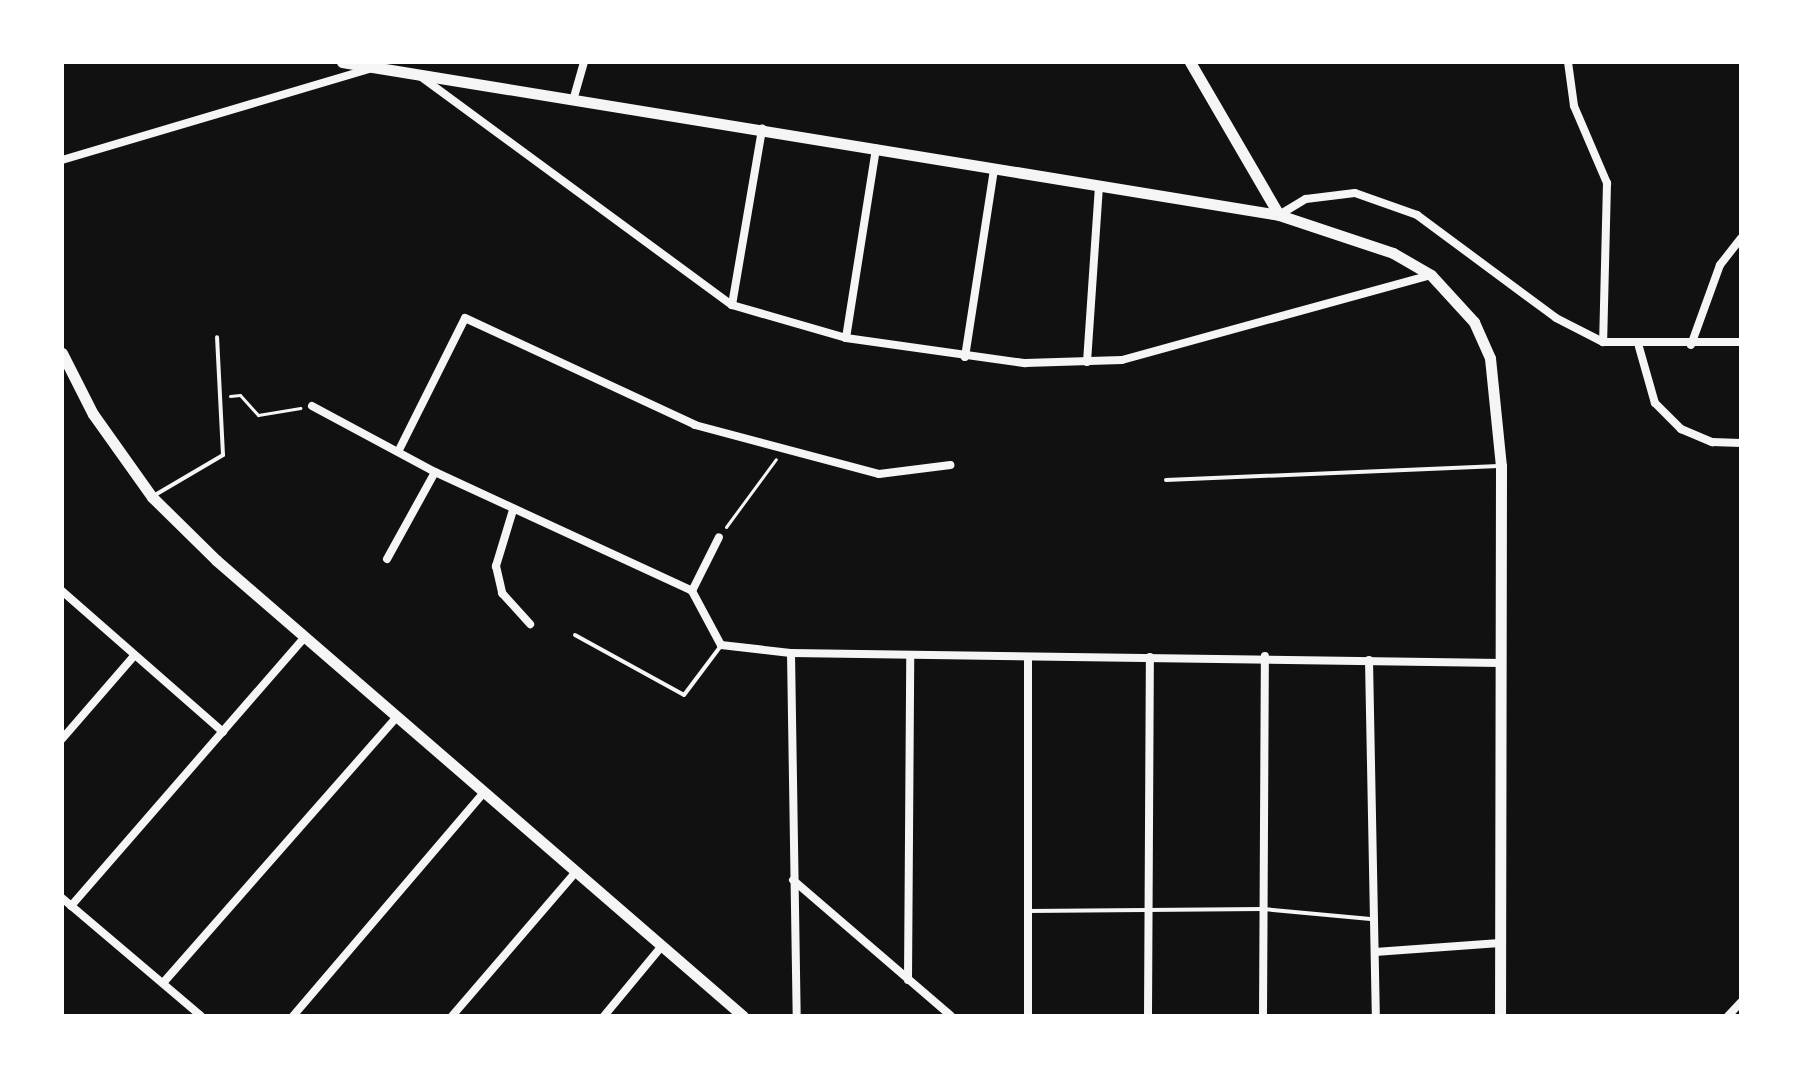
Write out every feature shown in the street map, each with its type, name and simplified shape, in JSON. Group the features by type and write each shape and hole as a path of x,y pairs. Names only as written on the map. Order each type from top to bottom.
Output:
{"street":[{"path":"342,62 574,97 1279,215 1393,253 1431,275 1474,322 1490,358 1501,466 1500,1016"},
{"path":"574,97 584,62"},
{"path":"1190,62 1279,215"},
{"path":"1568,62 1574,106 1607,183 1603,342"},
{"path":"62,160 373,68"},
{"path":"420,76 732,305 846,338 965,357 1087,362 1189,346 1431,275"},
{"path":"732,305 762,129"},
{"path":"846,338 876,148"},
{"path":"965,357 994,169"},
{"path":"1087,362 1099,187"},
{"path":"1279,215 1306,199 1355,193 1417,215 1556,318 1603,342 1639,347 1741,342"},
{"path":"1691,345 1720,265 1741,238"},
{"path":"400,448 465,318 695,425 879,474 950,465"},
{"path":"1639,347 1655,403 1681,429 1712,442 1741,443"},
{"path":"62,353 93,414 152,497 305,637 743,1016"},
{"path":"312,406 400,448 435,472 513,510 692,591 721,645 791,653 1028,657 1265,656 1501,663"},
{"path":"387,559 435,472"},
{"path":"513,510 496,566 502,593 530,624"},
{"path":"692,591 719,537"},
{"path":"62,591 223,732"},
{"path":"71,906 305,637"},
{"path":"791,653 797,1016"},
{"path":"908,980 910,655"},
{"path":"62,739 134,656"},
{"path":"1263,1016 1265,656"},
{"path":"1028,657 1028,1016"},
{"path":"1148,1016 1150,657"},
{"path":"1369,660 1371,919 1376,1016"},
{"path":"163,983 397,717"},
{"path":"293,1016 484,792"},
{"path":"452,1016 576,872"},
{"path":"793,880 951,1016"},
{"path":"62,898 201,1016"},
{"path":"1375,952 1500,943"},
{"path":"604,1016 662,946"},
{"path":"1728,1016 1741,1002"}],"lane":[{"path":"152,497 223,455 217,337"},
{"path":"1166,480 1501,466"},
{"path":"575,635 684,695 721,645"},
{"path":"1028,911 1263,909 1371,919"}],"path":[{"path":"220,397 240,395 258,415 312,406"},
{"path":"719,537 784,448"}]}
